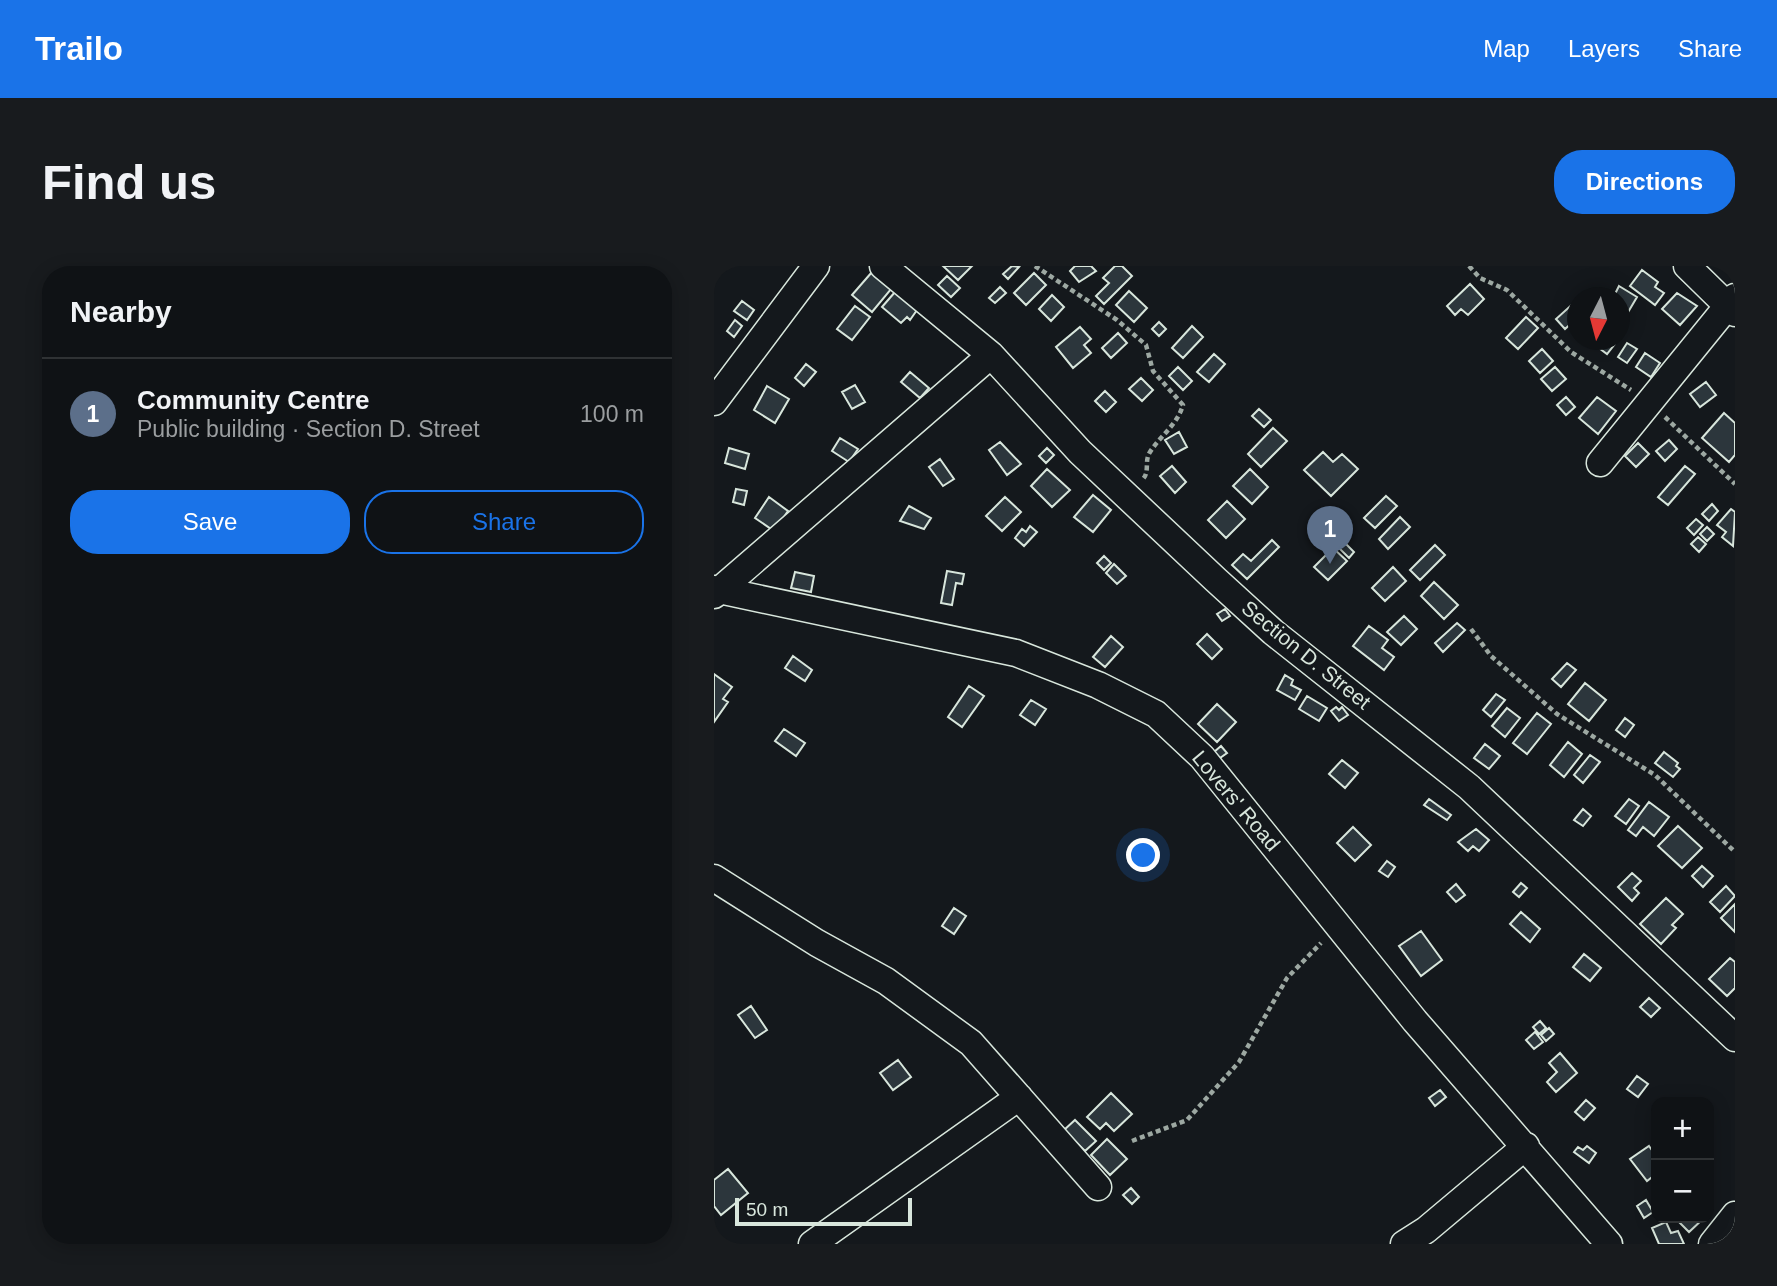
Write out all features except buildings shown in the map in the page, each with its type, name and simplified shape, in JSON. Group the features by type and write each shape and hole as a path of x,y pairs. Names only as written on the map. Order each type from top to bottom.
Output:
{"street":[{"path":"714,402 816,266"},
{"name":"Section D. Street","path":"883,266 990,355 1127,499 1273,632 1469,788 1735,1038"},
{"path":"1600,463 1648,401 1732,305 1687,266"},
{"path":"716,591 990,355"},
{"name":"Lovers' Road","path":"716,591 1016,653 1098,685 1156,714 1202,757 1415,1020 1609,1244"},
{"path":"714,880 924,1006 971,1043 1098,1187"},
{"path":"812,1244 1020,1097"},
{"path":"1404,1244 1526,1146"},
{"path":"1712,1244 1735,1215"}],"path":[{"path":"1035,266 1117,320 1146,345 1153,371 1183,405 1179,419 1148,455 1147,474 1127,499"},
{"path":"1469,266 1480,278 1507,290 1570,352 1648,401 1735,484"},
{"path":"1471,629 1491,656 1557,714 1655,775 1735,852"},
{"path":"1132,1141 1187,1120 1239,1062 1287,978 1338,924"}],"place":[{"name":"Community Centre","path":"1330,564"}]}
